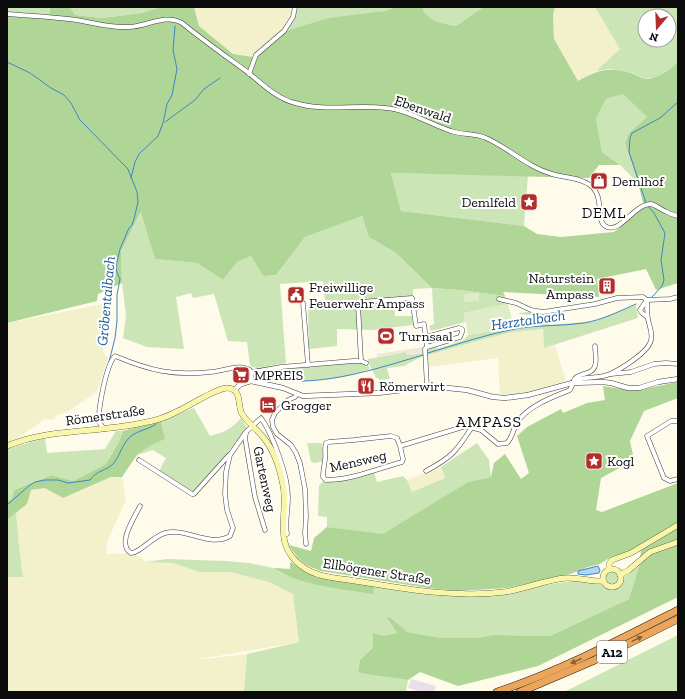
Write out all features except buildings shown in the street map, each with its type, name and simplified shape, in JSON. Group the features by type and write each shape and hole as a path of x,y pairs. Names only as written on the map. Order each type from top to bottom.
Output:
{"highway":[{"name":"A12","path":"497,692 534,679 584,657 678,610"},
{"name":"A12","path":"520,692 591,662 678,619"}],"main road":[{"name":"Römerstraße","path":"7,446 32,438 149,422 175,412 219,390 228,388 234,390"},
{"path":"234,390 238,395 242,414 253,426"},
{"name":"Ellbögener Straße","path":"253,426 270,447 282,480 284,496 282,530 286,544 294,560 311,572 374,584 428,592 458,594 506,591 565,578 603,581"},
{"path":"609,570 609,564 612,560 631,553 678,525"},
{"path":"620,575 629,570 650,552 678,542"},
{"path":"609,570 615,570 620,575 619,583 614,586 608,586 603,581 604,574 609,570"}],"street":[{"path":"249,74 256,55 284,31 293,17 295,7"},
{"name":"Ebenwald","path":"7,14 59,18 121,27 136,27 164,20 173,20 182,24 207,44 274,92 295,103 321,107 381,108 398,110 451,131 486,138 533,166 552,174 584,181 595,190 600,199 602,224 607,227 612,228 618,225 637,210 650,204 678,216"},
{"path":"499,299 516,302 531,310 543,312 595,304 617,298 643,297 647,300 670,299 678,297"},
{"path":"362,361 358,305 361,302 412,298 416,326 424,324 427,347 425,349 427,387"},
{"path":"609,375 639,356 650,345 652,334 647,317 647,300"},
{"path":"303,303 308,364"},
{"path":"426,337 459,328 462,329 460,337 427,347"},
{"path":"426,471 447,459 454,453 472,427 482,431 498,444 505,444 511,438 518,422 526,413 554,396 569,390 572,388 575,377 591,372 595,368 595,346"},
{"path":"104,429 98,422 99,409 108,369 115,356 147,368 169,373 197,374 244,366 252,372"},
{"path":"252,372 308,364 362,361 366,363"},
{"path":"252,372 251,381 283,388 303,396 378,393 427,387 459,389 505,398 528,395 579,379 631,372 654,364 678,364"},
{"path":"573,382 602,382 628,388 639,388 658,382 678,379"},
{"name":"Römerstraße","path":"234,390 241,384 251,381"},
{"path":"297,394 295,398 288,400 274,413 272,420 273,428 277,434 291,445 300,463 305,490 306,544"},
{"path":"139,460 172,482 194,494 230,455 246,432 261,418 269,432 278,455 287,485 287,534"},
{"path":"678,421 671,421 648,434 646,438 664,478 670,482 678,479"},
{"name":"Mensweg","path":"400,446 464,426 472,427"},
{"name":"Gartenweg","path":"246,432 245,438 250,474 265,530"},
{"name":"Mensweg","path":"395,436 400,446 403,459 402,462 330,480 326,480 323,477 325,457 324,448 326,443 395,436"},
{"path":"140,506 125,540 129,552 133,553 139,550 152,539 169,532 178,532 216,539 226,538 231,535 233,528 227,510 225,494 226,475 230,455"}],"shaded area":[{"path":"423,347 424,353 408,355 405,352 377,357 377,354"},
{"path":"411,679 436,686 434,692 422,692 408,688"}],"green space":[{"path":"7,7 50,7 49,16 7,12"},
{"path":"50,7 70,7 75,15 102,18 142,13 161,7 194,7 199,26 233,54 253,57 286,31 329,18 385,11 396,7 424,7 423,11 430,18 442,23 456,26 482,8 486,7 555,7 553,15 554,39 578,81 604,70 616,70 631,73 645,79 649,79 663,74 678,63 678,283 656,290 646,269 597,279 599,297 503,292 505,296 432,288 396,253 369,237 362,216 305,237 276,275 263,276 251,256 237,262 223,280 197,263 155,259 141,212 121,251 122,283 98,294 97,301 7,323 7,15 49,18","holes":["623,94 647,117 629,133 625,143 644,207 614,232 561,237 537,234 524,226 401,211 391,173 589,178 599,165 620,165 602,152 596,119 606,99"]},
{"path":"70,7 161,7 142,13 102,18 75,15"},
{"path":"194,7 294,7 293,14 282,32 259,50 253,57 233,54 199,26"},
{"path":"296,7 396,7 385,11 286,31"},
{"path":"424,7 486,7 482,8 456,26 433,20 423,11"},
{"path":"555,7 595,7 620,49 596,71 578,81 554,39 553,15"},
{"path":"595,7 678,7 678,63 657,77 645,79 633,73 610,69 596,71 620,49"},
{"path":"623,94 647,117 629,133 625,143 638,183 620,165 602,152 596,119 606,99"},
{"path":"391,173 528,176 524,226 401,211"},
{"path":"142,211 155,259 197,263 223,280 237,262 251,256 263,276 276,275 305,237 362,216 369,237 396,253 432,288 413,289 413,296 394,298 395,316 412,316 413,325 372,330 337,329 337,346 309,349 308,305 325,301 323,281 280,284 286,363 257,368 250,366 247,342 228,341 214,294 193,298 191,293 176,297 184,349 147,347 123,338 126,315 122,283 121,251"},
{"path":"432,288 505,296 508,304 464,313 465,322 431,331 429,326 434,324"},
{"path":"479,293 479,301 464,302 464,294"},
{"path":"103,304 108,322 100,333 103,352 108,358 97,392 67,412 57,415 53,420 45,419 19,437 7,443 7,323"},
{"path":"508,304 514,327 468,335 464,313"},
{"path":"636,305 638,318 544,348 543,329 512,332 421,357 404,366 387,368 390,379 379,380 376,378 368,362 368,359 401,352 405,352 408,355 424,353 427,349 436,346 437,349 464,340 468,335 514,327 518,324 541,323 541,316 518,314 521,313 530,312 542,314 543,320 550,325 595,321"},
{"path":"542,326 544,348 555,345 566,381 526,393 500,396 498,358 429,367 427,354 473,339"},
{"path":"361,362 369,366 370,369 344,377 308,381 287,381 264,378 263,373 284,368"},
{"path":"678,382 678,398 644,411 630,441 634,460 601,478 596,510 602,512 678,483 678,597 538,666 458,686 420,672 408,680 358,672 360,660 373,647 373,633 383,636 397,633 386,617 391,618 407,632 441,638 476,638 493,635 550,636 629,599 639,566 641,551 611,557 600,564 568,575 507,588 459,591 428,588 321,571 302,562 289,545 311,551 314,538 327,527 383,534 468,482 491,477 494,463 505,454 521,479 529,473 517,436 527,427 561,409 563,413 587,403 605,400 603,386 633,391"},
{"path":"194,408 210,436 227,430 241,418 247,428 196,493 187,492 158,473 166,458 153,450 137,455 150,446 165,439 161,421"},
{"path":"161,421 165,439 150,446 137,455 122,477 111,477 63,498 45,488 31,490 27,504 7,520 7,501 12,499 14,490 52,475 73,481 106,464 119,442 123,431"},
{"path":"116,431 123,431 119,442 106,464 73,481 52,475 14,490 12,499 7,501 7,449 45,438 47,453 105,449"},
{"path":"307,443 322,444 323,461 315,463 311,462"},
{"path":"477,443 489,460 491,477 468,482 383,535 327,527 327,517 318,516 319,486 323,481 335,481 374,472 377,482 403,476 407,480 412,492 445,478 441,467"},
{"path":"441,467 445,478 412,492 407,480"},
{"path":"112,477 122,477 126,500 108,540 106,554 130,553 139,556 146,562 173,563 199,572 230,572 269,582 293,594 299,642 206,658 197,657 205,659 247,654 244,692 7,692 7,577 23,576 16,513 27,504 31,490 45,488 63,498"},
{"path":"16,513 23,577 7,577 7,520"},
{"path":"167,559 249,563 274,568 281,573 313,584 374,584 427,592 506,591 585,579 603,580 605,572 611,569 616,570 619,574 620,580 639,566 629,599 550,636 493,635 476,638 441,638 406,632 391,618 386,618 397,633 383,636 360,660 358,672 408,680 406,692 244,692 247,654 299,642 293,594 269,582 230,572 199,572 173,563 146,562"},
{"path":"291,562 315,577 374,586 373,594 309,583 284,574 274,568 290,569"},
{"path":"678,635 678,692 564,692"}],"water":[{"path":"598,566 600,570 599,573 586,575 578,574 578,571"}],"waterway":[{"name":"Gröbentalbach","path":"131,178 135,162 139,154 158,136 163,123 167,104 172,95 177,69 173,50 175,26"},
{"name":"Gröbentalbach","path":"7,62 30,73 64,95 71,103 80,120 128,169 137,192 138,202 134,219 120,249 116,266 120,279 117,295 117,321 115,338 108,366"},
{"path":"165,122 195,100 204,89 220,78"},
{"name":"Herztalbach","path":"646,203 629,152 630,138 632,133 660,118 678,102"},
{"name":"Herztalbach","path":"648,206 654,213 665,233 661,260 664,280 662,286 652,297"},
{"name":"Herztalbach","path":"428,353 508,330 536,326 591,322 636,304"},
{"name":"Herztalbach","path":"258,377 284,381 322,380 356,374 423,355"},
{"name":"Herztalbach","path":"7,505 35,482 58,480 68,483 90,480 96,474 113,464 130,437 156,424"}],"place":[{"name":"Demlhof","path":"599,181"},
{"name":"Demlfeld","path":"529,202"},
{"name":"Naturstein Ampass","path":"607,286"},
{"name":"Freiwillige Feuerwehr Ampass","path":"296,295"},
{"name":"Turnsaal","path":"386,336"},
{"name":"MPREIS","path":"241,375"},
{"name":"Römerwirt","path":"366,386"},
{"name":"Grogger","path":"268,405"},
{"name":"Kogl","path":"594,461"}],"district":[{"name":"DEML","path":"604,213"},
{"name":"AMPASS","path":"489,421"}]}
